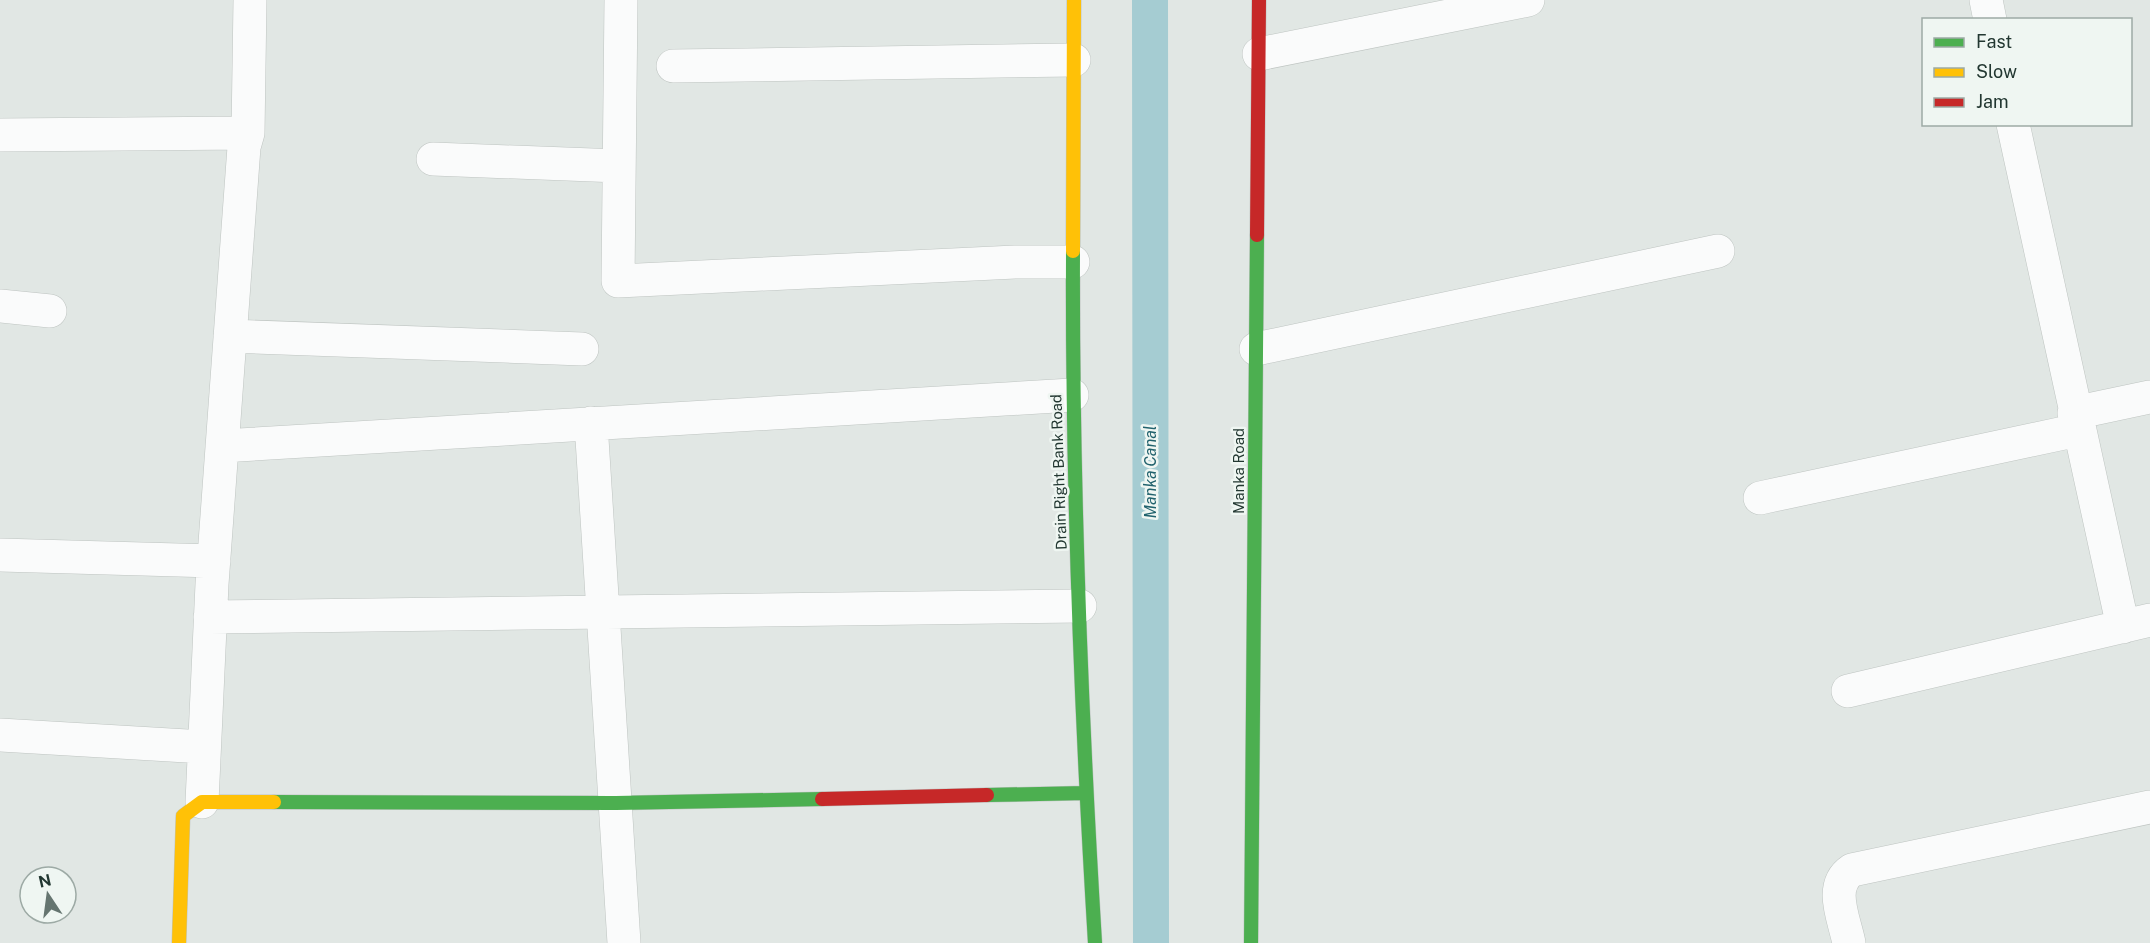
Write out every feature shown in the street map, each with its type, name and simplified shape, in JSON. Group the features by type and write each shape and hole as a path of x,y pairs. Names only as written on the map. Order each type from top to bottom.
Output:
{"street":[{"path":"202,802 210,617 244,147 248,133 250,0"},
{"path":"621,0 618,281 1004,262 1073,262"},
{"name":"Drain Right Bank Road","path":"1074,0 1072,395 1086,793 1095,943"},
{"name":"Manka Road","path":"1251,943 1259,0"},
{"path":"1259,54 1528,0"},
{"path":"1986,0 1990,18"},
{"path":"673,66 1074,60"},
{"path":"1848,691 2137,623 2076,422 2013,126"},
{"path":"0,135 248,133"},
{"path":"433,159 619,166"},
{"path":"1256,349 1718,251"},
{"path":"0,306 50,311"},
{"path":"230,336 582,349"},
{"path":"222,446 1072,395"},
{"path":"1760,498 2076,422 2150,397"},
{"path":"591,423 624,943"},
{"path":"0,555 214,561"},
{"path":"210,617 1080,606"},
{"path":"0,735 204,747"},
{"path":"178,943 183,816 202,802 616,803 1086,793"},
{"path":"1849,943 1838,887 1841,877 1852,870 2150,807"}],"waterway":[{"name":"Manka Canal","path":"1150,0 1151,943"}],"traffic: fast":[{"path":"1251,943 1257,235"},
{"path":"1073,251 1078,597 1095,943"},
{"path":"987,795 1086,793"},
{"path":"274,802 616,803 822,799"}],"traffic: slow":[{"path":"1073,251 1074,0"},
{"path":"179,943 183,816 202,802 274,802"}],"traffic: jam":[{"path":"1257,235 1259,0"},
{"path":"822,799 987,795"}]}
